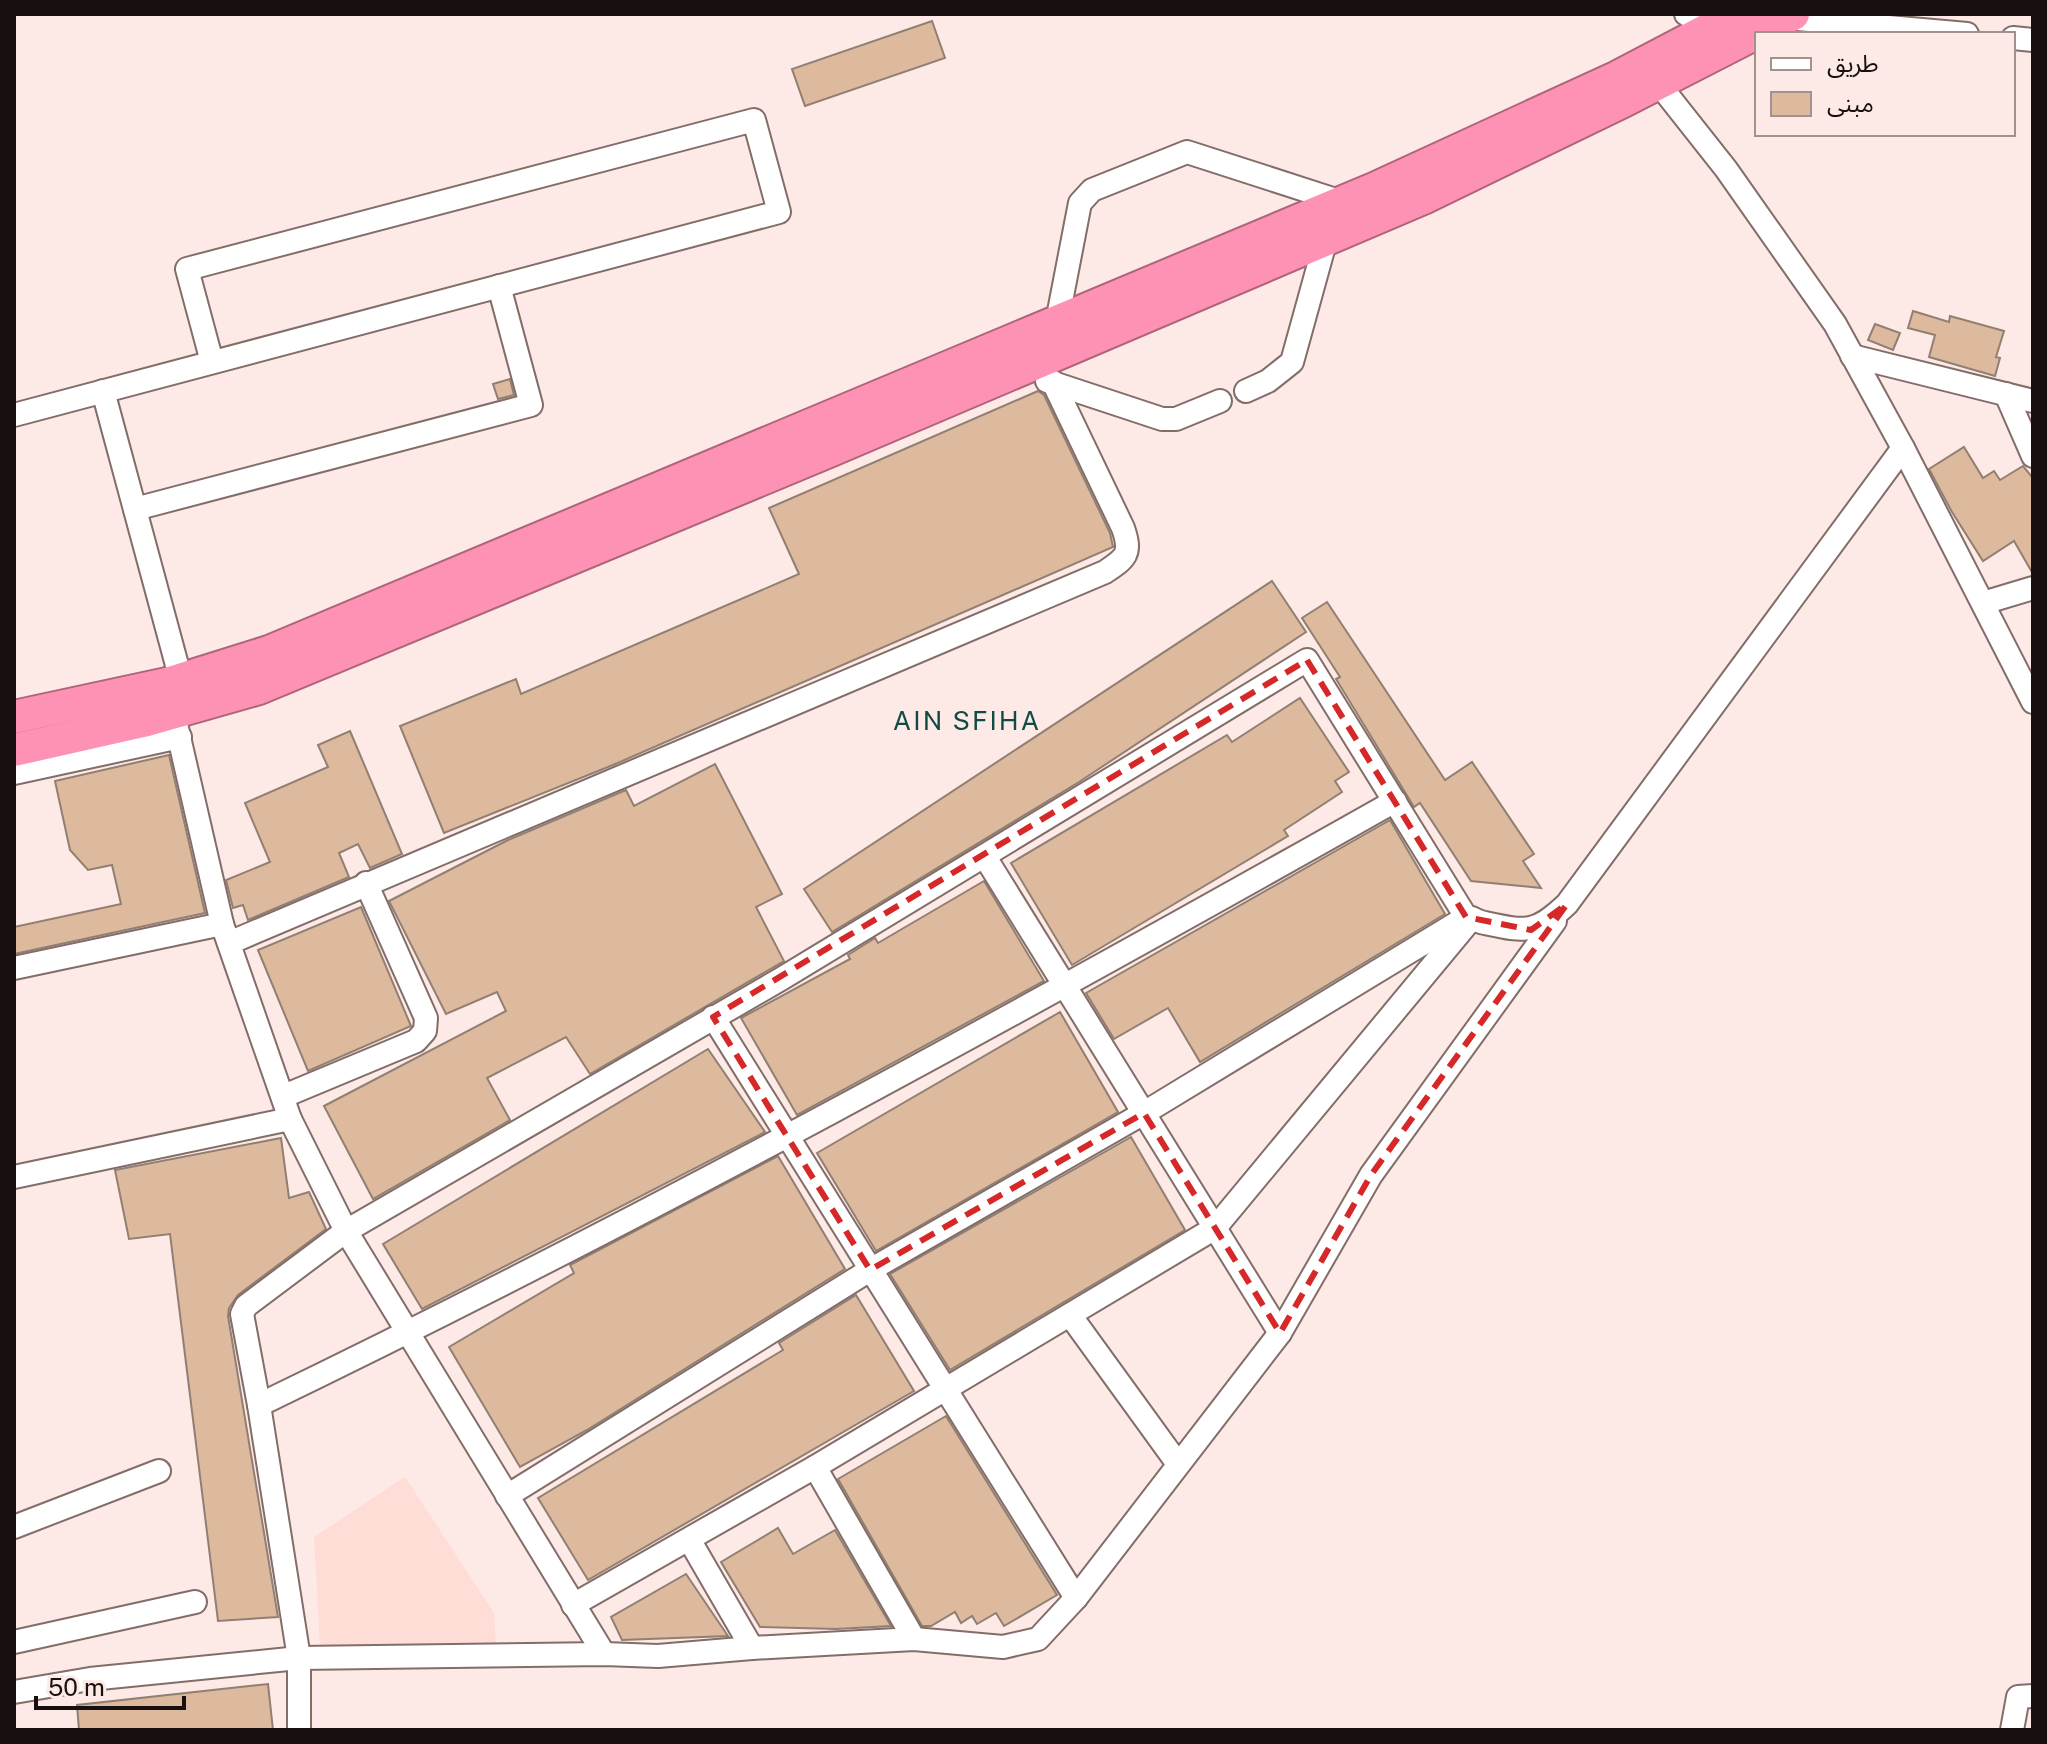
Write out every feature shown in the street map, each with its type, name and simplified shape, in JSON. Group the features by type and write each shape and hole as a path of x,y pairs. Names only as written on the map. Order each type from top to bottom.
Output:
{"highway":[{"path":"14,717 63,708 178,709 269,652 1342,202 1618,77 1694,23 1738,14"},
{"path":"14,750 143,721 259,688 1423,198 1658,83 1787,15"}],"street":[{"path":"1787,15 1948,32"},
{"path":"1658,83 1751,205 1835,324 1903,448 2033,702"},
{"path":"14,415 779,212 754,120 187,269 212,362"},
{"path":"1057,322 1080,203 1092,190 1187,152 1342,202"},
{"path":"1246,391 1268,381 1292,362 1326,239"},
{"path":"135,509 531,405 499,286"},
{"path":"1852,356 2033,401"},
{"path":"1005,375 1053,382 1162,419 1176,419 1220,401"},
{"path":"14,968 225,934 366,883 1090,578 1119,563 1126,556 1129,544 1053,382"},
{"path":"103,391 135,509 225,934 290,1119 346,1231 604,1654"},
{"path":"2006,394 2033,456"},
{"path":"14,1692 90,1679 299,1658 658,1656 914,1639 1003,1647 1038,1639 1076,1598 1280,1333 1371,1175 1903,448"},
{"path":"1983,603 2033,588"},
{"path":"299,1730 299,1658 242,1314 246,1306 346,1231 985,857 1307,660 1469,918 1531,930 1546,925 1567,904"},
{"path":"14,773 178,709"},
{"path":"259,1405 407,1333 788,1137 1066,987 1395,801"},
{"path":"985,857 1280,1333"},
{"path":"284,1096 416,1041 425,1031 426,1018 366,883"},
{"path":"507,1496 870,1270 1144,1113 1469,918"},
{"path":"573,1605 690,1541 1215,1228 1469,918"},
{"path":"713,1017 1076,1598"},
{"path":"14,1177 290,1119"},
{"path":"1070,1315 1178,1464"},
{"path":"815,1467 914,1639"},
{"path":"14,1527 159,1471"},
{"path":"690,1541 752,1648"},
{"path":"14,1642 195,1602"},
{"path":"2012,1730 2018,1697 2033,1696"}],"highlighted area":[{"path":"1307,660 1466,917 1531,930 1567,904 1371,1175 1280,1333 1144,1113 870,1270 713,1017"}],"shaded area":[{"path":"405,1477 494,1613 496,1647 320,1646 314,1537"}],"building":[{"path":"932,21 945,58 805,106 792,69"},
{"path":"1913,311 1949,322 1950,316 2004,331 1996,357 2000,358 1995,376 1929,357 1935,335 1908,328"},
{"path":"1875,324 1900,333 1893,350 1868,340"},
{"path":"510,379 514,395 498,399 493,384"},
{"path":"1038,391 1044,395 1110,533 1113,547 613,765 444,833 400,726 516,679 521,694 799,574 769,508"},
{"path":"1964,447 1983,478 1994,471 2000,480 2023,466 2033,478 2033,574 2014,541 1983,561 1952,512 1929,469"},
{"path":"1272,581 1306,632 1079,782 832,932 804,889"},
{"path":"1327,602 1445,780 1472,762 1534,854 1523,861 1541,888 1471,881 1420,803 1414,807 1336,679 1340,677 1302,618"},
{"path":"1300,698 1349,772 1335,781 1342,792 1284,830 1288,836 1072,965 1011,863 1227,735 1232,742"},
{"path":"350,731 402,854 370,868 358,844 339,853 349,877 248,920 243,905 233,908 226,880 270,862 245,803 328,767 318,745"},
{"path":"169,755 205,913 14,954 14,927 121,904 112,865 88,870 70,850 55,781"},
{"path":"715,764 782,894 756,907 784,961 590,1074 566,1037 487,1078 510,1120 373,1199 324,1106 506,1011 497,992 446,1014 389,901 508,840 626,790 634,806"},
{"path":"1390,820 1445,914 1200,1062 1168,1008 1114,1039 1086,993"},
{"path":"984,881 1044,981 797,1115 741,1018 850,959 848,955 875,938 878,943"},
{"path":"361,907 411,1026 308,1071 258,950"},
{"path":"1060,1012 1118,1112 876,1251 817,1153"},
{"path":"708,1049 765,1132 422,1309 383,1244"},
{"path":"1131,1137 1185,1230 950,1370 890,1274"},
{"path":"281,1138 289,1198 309,1192 326,1229 238,1295 229,1308 228,1316 278,1617 218,1621 170,1234 129,1239 115,1170"},
{"path":"778,1156 845,1269 587,1430 520,1467 449,1347 574,1273 570,1265"},
{"path":"856,1295 914,1391 588,1580 538,1498 783,1350 779,1343"},
{"path":"946,1416 1057,1595 1004,1626 996,1613 977,1624 972,1616 961,1623 955,1612 931,1626 922,1626 838,1479"},
{"path":"778,1528 793,1554 835,1530 891,1626 836,1629 760,1627 721,1562"},
{"path":"686,1574 728,1636 622,1640 611,1617"},
{"path":"268,1684 273,1730 79,1730 77,1705"}],"district":[{"name":"AIN SFIHA","path":"967,721"}]}
